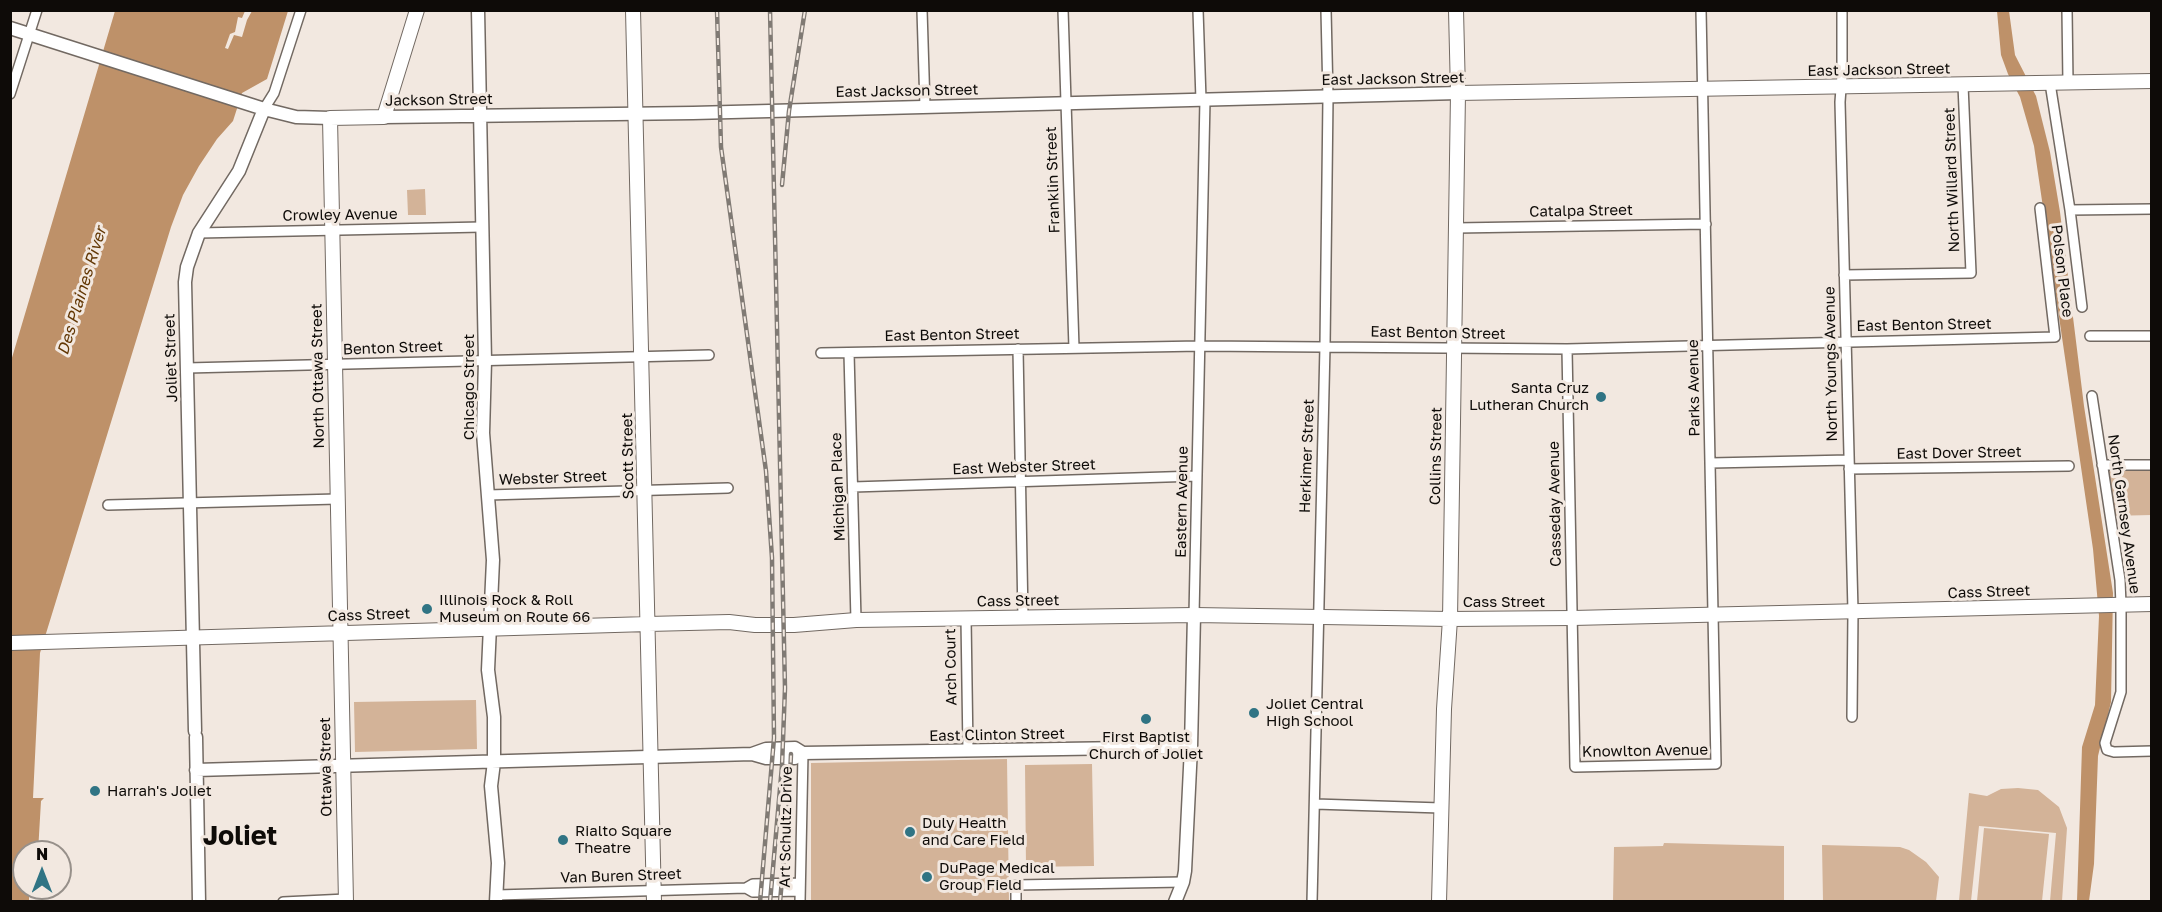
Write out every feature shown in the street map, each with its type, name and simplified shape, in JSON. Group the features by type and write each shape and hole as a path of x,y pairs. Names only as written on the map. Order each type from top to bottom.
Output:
{"main road":[{"path":"384,117 417,10"},
{"name":"Scott Street","path":"633,10 654,896"},
{"name":"Collins Street","path":"1439,902 1444,709 1450,619 1458,93 1456,10"},
{"name":"East Jackson Street","path":"1458,93 2151,81"},
{"name":"Jackson Street","path":"330,118 384,117"},
{"name":"North Ottawa Street","path":"330,118 340,633"},
{"name":"Cass Street","path":"10,643 47,640 729,622 785,625 856,620 1194,615 1450,619 1573,618 2151,604"},
{"name":"Ottawa Street","path":"340,633 346,900"}],"street":[{"path":"10,94 37,10"},
{"name":"Joliet Street","path":"199,902 185,282 187,267 199,233 239,171 264,109 274,93 301,10"},
{"name":"Chicago Street","path":"477,10 485,361 483,433 493,560 489,670 494,717 494,762 491,786 498,863 496,898"},
{"path":"922,10 925,107"},
{"name":"Franklin Street","path":"1063,10 1074,348"},
{"name":"Eastern Avenue","path":"1175,902 1183,882 1191,747 1203,100 1198,10"},
{"name":"Herkimer Street","path":"1312,902 1325,346 1328,97 1326,10"},
{"name":"Parks Avenue","path":"1701,10 1716,764"},
{"name":"North Youngs Avenue","path":"1842,10 1840,102 1853,612 1852,717"},
{"path":"2067,10 2068,83"},
{"name":"Jackson Street","path":"10,28 264,109 296,117 330,118"},
{"path":"2044,83 2070,210 2082,308"},
{"name":"North Willard Street","path":"1844,275 1971,273 1964,85"},
{"name":"East Jackson Street","path":"636,114 1458,93"},
{"name":"Jackson Street","path":"384,117 636,114"},
{"name":"Polson Place","path":"2040,208 2055,337"},
{"path":"2070,210 2151,209"},
{"name":"Catalpa Street","path":"1456,228 1706,224"},
{"name":"Crowley Avenue","path":"199,233 482,227"},
{"path":"2090,336 2151,336"},
{"name":"East Benton Street","path":"821,353 1200,346 1567,349 2055,337"},
{"path":"1018,349 1023,617"},
{"name":"Casseday Avenue","path":"1567,349 1575,767"},
{"name":"Michigan Place","path":"849,353 856,620"},
{"name":"Benton Street","path":"187,368 709,355"},
{"name":"North Garnsey Avenue","path":"2092,396 2120,580 2121,605 2121,692 2105,743 2107,750 2114,752 2151,751"},
{"name":"East Dover Street","path":"1711,463 2069,466"},
{"path":"2102,465 2151,465"},
{"name":"East Webster Street","path":"853,488 1197,476"},
{"name":"Webster Street","path":"488,495 728,488"},
{"path":"108,506 337,499"},
{"name":"Arch Court","path":"966,618 968,751"},
{"name":"East Clinton Street","path":"196,770 651,758 752,754 766,749 795,748 803,753 1191,747"},
{"name":"Art Schultz Drive","path":"800,892 803,753"},
{"name":"Knowlton Avenue","path":"1575,767 1716,764"},
{"path":"1315,804 1441,808"},
{"path":"1016,902 1016,885 1183,882"},
{"name":"Van Buren Street","path":"496,898 654,896 746,888 753,892 800,892"},
{"path":"284,902 346,900"}],"shaded area":[{"path":"425,189 426,215 408,215 407,190"},
{"path":"2151,466 2151,515 2111,516 2103,467"},
{"path":"476,700 477,749 355,752 354,702"},
{"name":"Duly Health and Care Field","path":"1007,759 1009,901 811,901 811,763"},
{"path":"1092,764 1094,866 1026,867 1025,765"},
{"path":"2001,789 2038,790 2059,807 2067,828 2062,901 2050,901 2056,833 1979,826 1971,901 1959,901 1969,793 1987,796"},
{"path":"1984,828 2049,834 2042,901 1977,901"},
{"path":"1664,843 1784,846 1784,901 1613,901 1614,847 1663,846"},
{"path":"1822,845 1900,847 1909,850 1926,862 1939,877 1936,901 1823,901"}],"water":[{"name":"Des Plaines River","path":"115,11 245,11 242,18 238,17 235,32 230,34 225,48 228,49 234,35 242,37 252,11 288,11 267,79 242,93 233,121 217,139 199,166 183,195 171,227 40,653 33,798 44,798 41,801 39,840 12,840 12,900 29,901 11,902 11,361"},
{"path":"1997,11 2009,11 2015,55 2036,96 2050,152 2060,212 2084,406 2113,593 2111,702 2098,756 2094,864 2089,901 2077,901 2082,747 2095,705 2099,616 2093,549 2034,146 2020,97 2001,55"}],"railway":[{"path":"717,10 721,147 766,471 772,558 774,738 760,902"},
{"path":"770,10 785,688 782,766 770,902"},
{"path":"782,185 789,111 805,10"},
{"path":"780,902 791,754"}],"place":[{"name":"Santa Cruz Lutheran Church","path":"1601,397"},
{"name":"Illinois Rock & Roll Museum on Route 66","path":"427,609"},
{"name":"Joliet Central High School","path":"1254,713"},
{"name":"First Baptist Church of Joliet","path":"1146,719"},
{"name":"Harrah's Joliet","path":"95,791"},
{"name":"Duly Health and Care Field","path":"910,832"},
{"name":"Rialto Square Theatre","path":"563,840"},
{"name":"DuPage Medical Group Field","path":"927,877"}],"district":[{"name":"Joliet","path":"240,836"}]}
